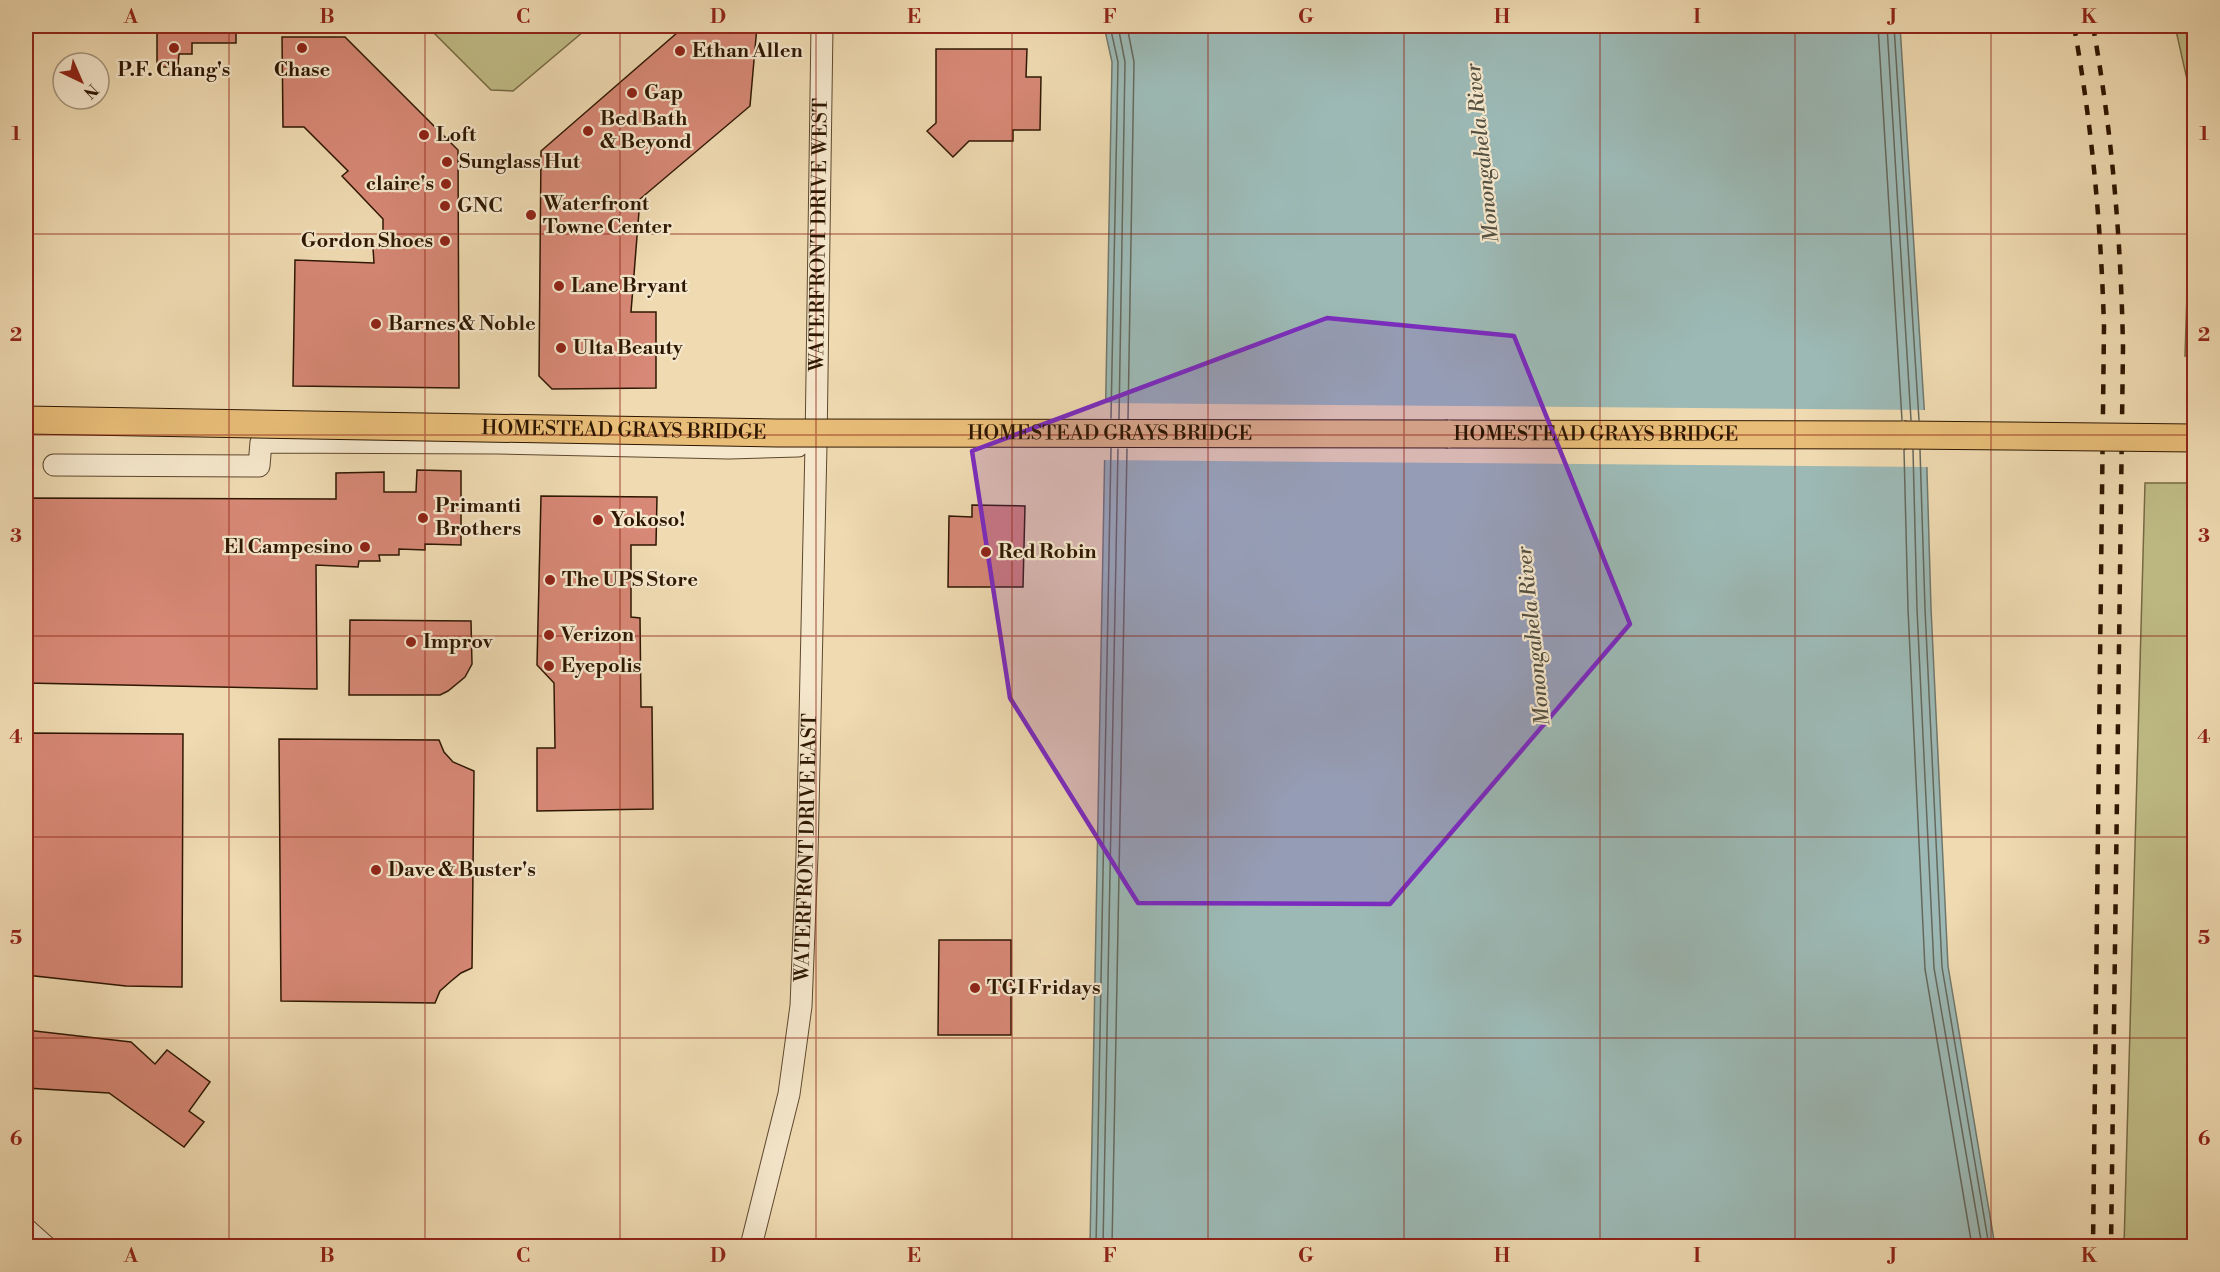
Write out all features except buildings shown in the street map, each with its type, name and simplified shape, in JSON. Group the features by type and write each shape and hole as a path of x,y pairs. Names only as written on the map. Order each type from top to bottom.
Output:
{"main road":[{"name":"HOMESTEAD GRAYS BRIDGE","path":"26,420 777,434 1892,435 2194,438"}],"street":[{"name":"WATERFRONT DRIVE WEST","path":"816,445 822,26"},
{"path":"54,465 259,466 261,442 498,443 729,448 816,445"},
{"name":"WATERFRONT DRIVE EAST","path":"751,1246 789,1094 801,1006 807,855 816,445"},
{"path":"26,1229 45,1246"}],"highlighted area":[{"path":"1327,318 1514,336 1630,624 1390,904 1138,903 1010,698 972,451"}],"shaded area":[{"path":"427,26 590,26 513,91 491,90"},
{"path":"2175,26 2194,26 2194,357 2185,356 2193,106"},
{"path":"2145,483 2194,483 2194,1246 2124,1246"}],"water":[{"name":"Monongahela River","path":"1104,26 1900,26 1926,437 1931,608 1948,966 1995,1246 1090,1246 1112,62"}],"pier":[{"path":"1103,403 1927,410 1930,467 1101,460"}],"railway":[{"path":"2074,26 2095,176 2104,327 2093,1246"},
{"path":"2093,26 2114,186 2123,348 2111,1246"}],"place":[{"name":"P.F. Chang's","path":"174,48"},
{"name":"Chase","path":"302,48"},
{"name":"Ethan Allen","path":"680,51"},
{"name":"Gap","path":"632,93"},
{"name":"Bed Bath & Beyond","path":"588,131"},
{"name":"Loft","path":"424,135"},
{"name":"Sunglass Hut","path":"447,162"},
{"name":"claire's","path":"446,184"},
{"name":"GNC","path":"445,206"},
{"name":"Waterfront Towne Center","path":"531,215"},
{"name":"Gordon Shoes","path":"445,241"},
{"name":"Lane Bryant","path":"559,286"},
{"name":"Barnes & Noble","path":"376,324"},
{"name":"Ulta Beauty","path":"561,348"},
{"name":"Primanti Brothers","path":"423,518"},
{"name":"Yokoso!","path":"598,520"},
{"name":"El Campesino","path":"365,547"},
{"name":"Red Robin","path":"986,552"},
{"name":"The UPS Store","path":"550,580"},
{"name":"Verizon","path":"549,635"},
{"name":"Improv","path":"411,642"},
{"name":"Eyepolis","path":"549,666"},
{"name":"Dave & Buster's","path":"376,870"},
{"name":"TGI Fridays","path":"975,988"}]}
